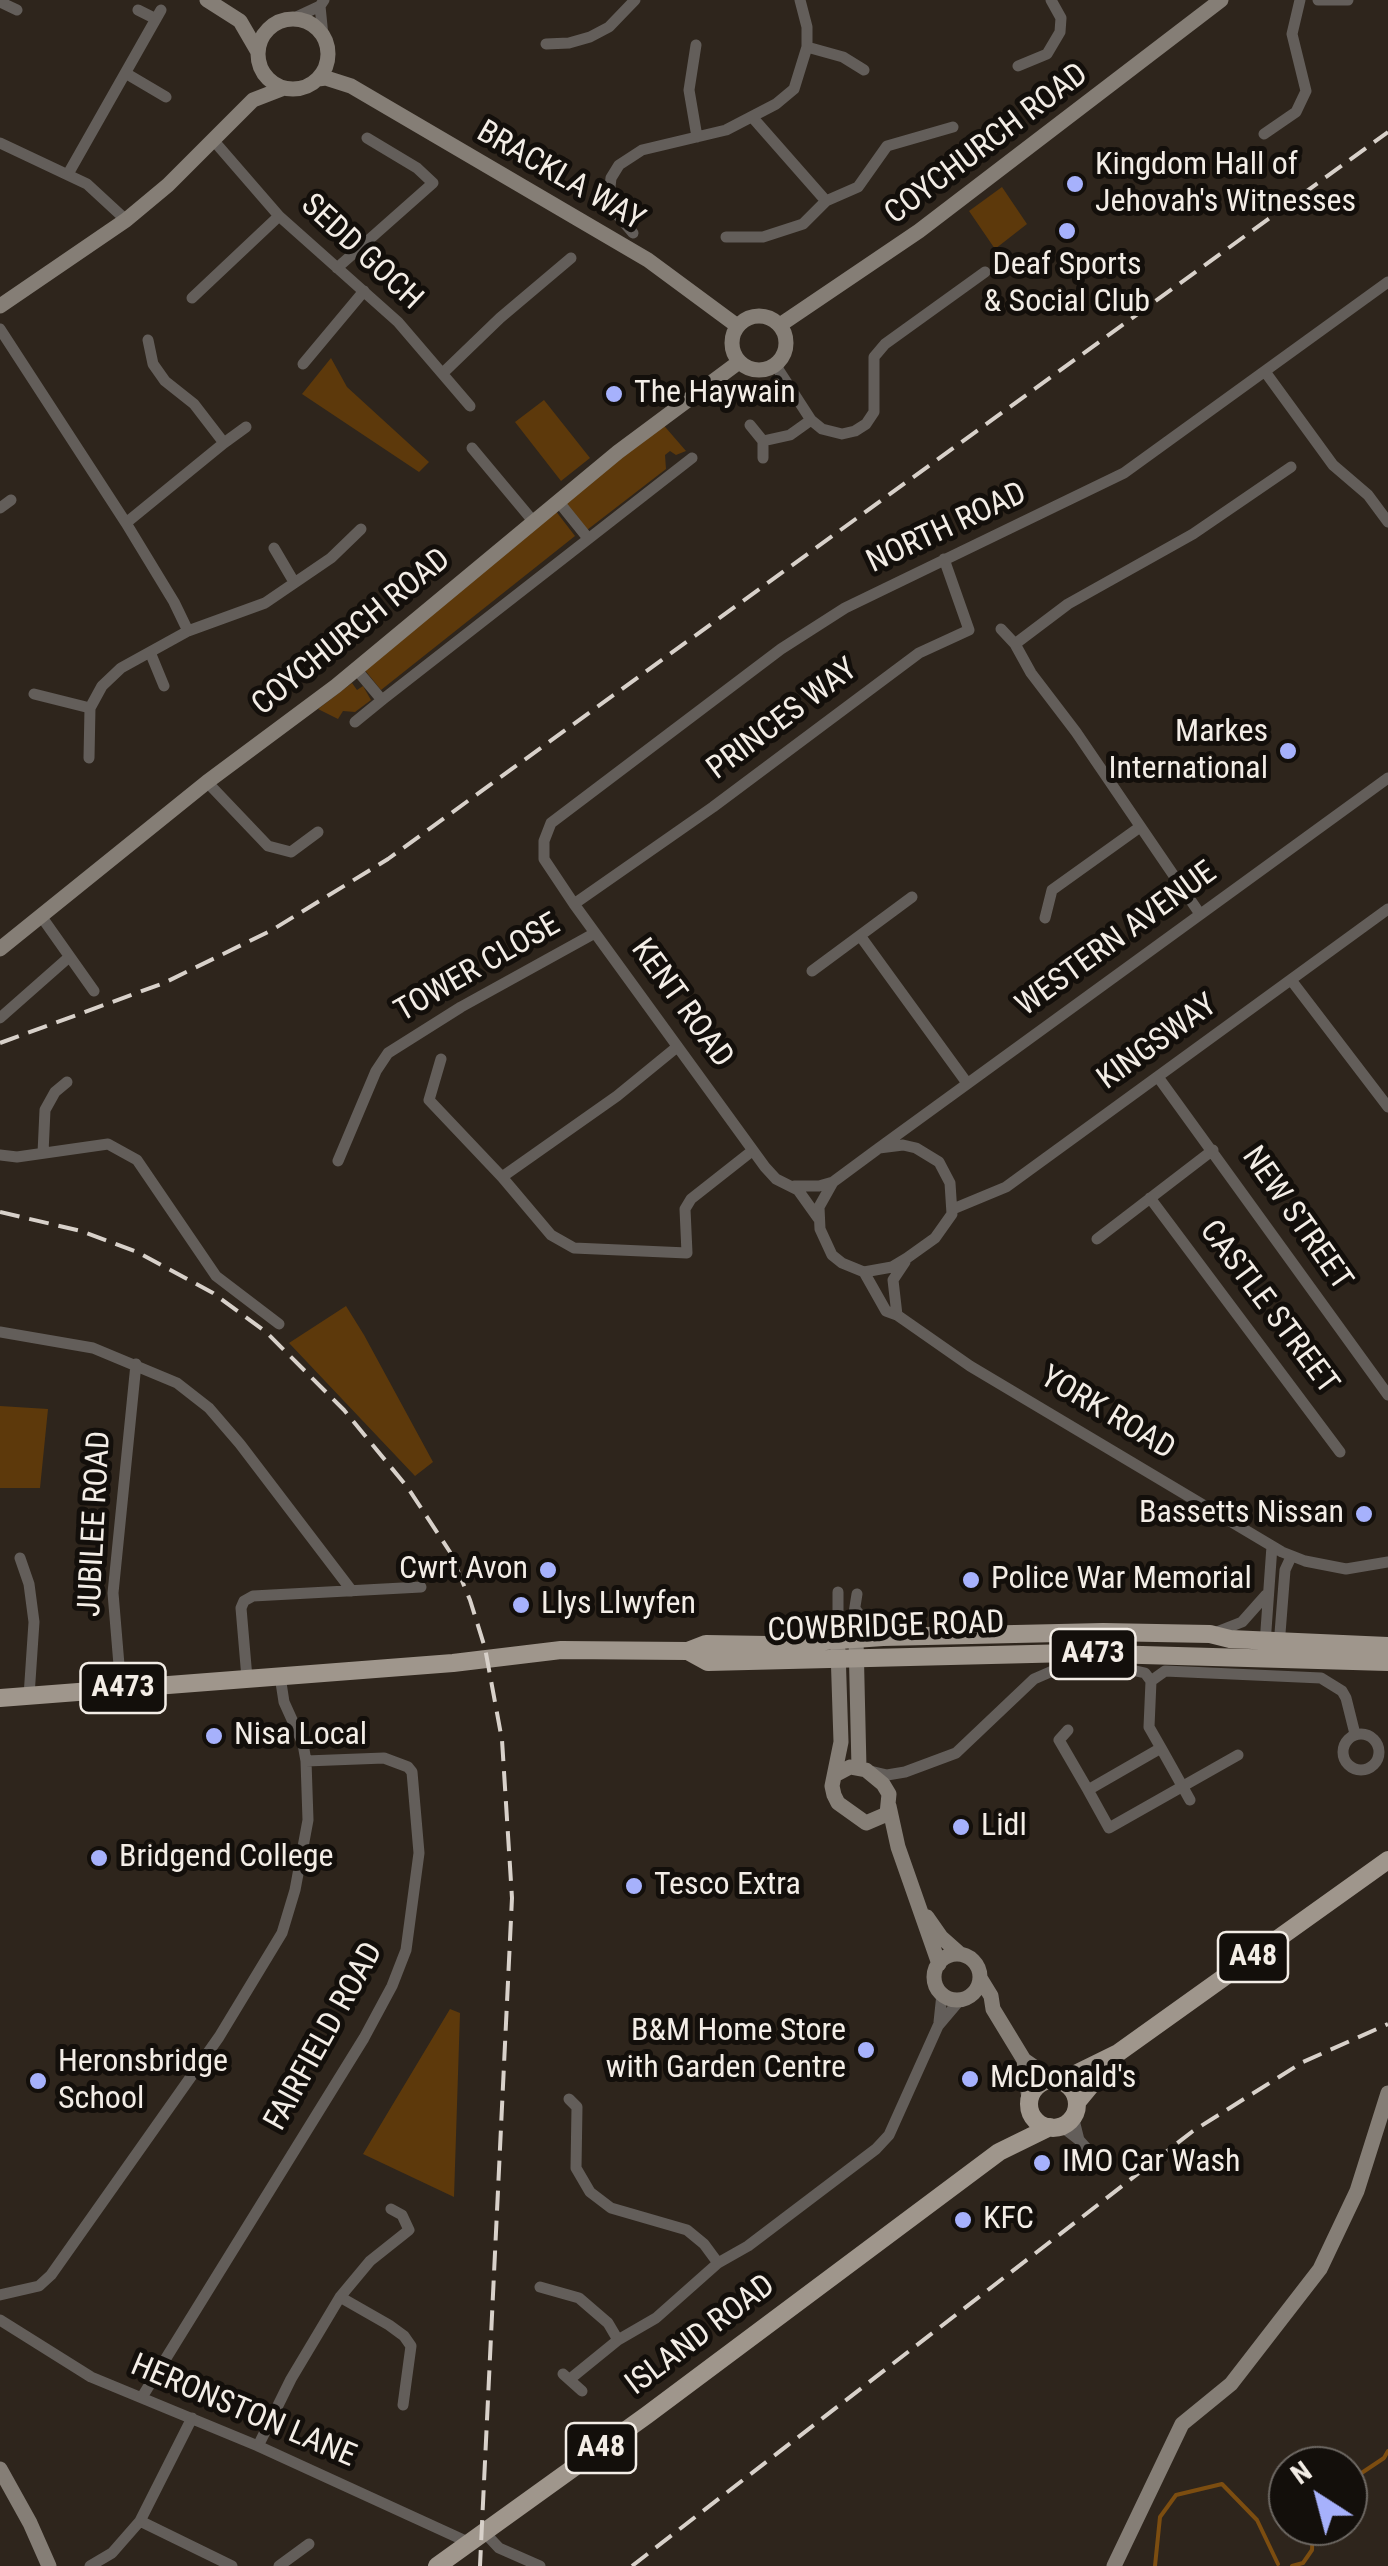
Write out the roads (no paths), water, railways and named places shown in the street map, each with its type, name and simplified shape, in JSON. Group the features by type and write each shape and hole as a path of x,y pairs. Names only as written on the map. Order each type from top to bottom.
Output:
{"main road":[{"name":"COWBRIDGE ROAD","path":"848,1649 883,1637 1210,1634 1272,1650 1388,1662"},
{"name":"COWBRIDGE ROAD","path":"0,1698 453,1663 560,1650 688,1652 707,1662 848,1649 1072,1653 1388,1646"},
{"name":"A48","path":"999,2152 1030,2105 1036,2086 1118,2054 1388,1860"},
{"name":"A48","path":"999,2152 1065,2118 1118,2054"},
{"path":"1030,2105 1036,2121 1065,2118 1070,2087 1057,2080"},
{"name":"ISLAND ROAD","path":"437,2566 999,2152"}],"street":[{"path":"207,0 240,22 258,52 262,69 272,82 284,88"},
{"path":"546,44 590,37 609,27 635,0"},
{"path":"633,232 608,204 611,178 618,165 642,150 726,130 752,118 794,89 807,46 800,0"},
{"path":"1018,66 1047,54 1060,32 1061,18 1051,0"},
{"name":"COYCHURCH ROAD","path":"780,326 919,231 1221,0"},
{"path":"1264,134 1296,112 1306,90 1292,34 1300,0"},
{"path":"1318,0 1348,0"},
{"path":"0,2 17,10"},
{"path":"0,306 126,220 214,141 253,100 284,88 307,86 325,70 322,3 272,26 240,22"},
{"path":"68,174 158,14 138,10"},
{"path":"290,20 312,24 325,43"},
{"path":"258,52 272,26"},
{"name":"BRACKLA WAY","path":"325,43 351,86"},
{"path":"696,45 689,90 697,137"},
{"path":"807,46 843,57 864,70"},
{"path":"253,100 262,69"},
{"path":"127,74 166,97"},
{"name":"BRACKLA WAY","path":"318,80 326,78 351,86 648,260 736,325"},
{"path":"752,118 826,201"},
{"path":"726,237 763,237 803,224 826,201 858,187 887,146 952,127"},
{"path":"338,268 433,183 417,168 367,138"},
{"name":"SEDD GOCH","path":"214,141 279,216 398,322 470,406"},
{"path":"0,143 96,190 126,220"},
{"path":"192,298 279,216"},
{"path":"444,372 571,258"},
{"path":"776,366 822,429 842,434 866,424 876,405 874,356 985,272"},
{"name":"NORTH ROAD","path":"544,841 552,822 781,648 846,608 1124,473 1388,282"},
{"path":"303,364 364,291"},
{"path":"758,316 780,326 786,347 776,366 756,370 739,362 731,345 736,325 758,316"},
{"path":"0,330 126,523 188,631"},
{"path":"148,340 152,364 164,382 194,404 224,443"},
{"name":"COYCHURCH ROAD","path":"0,949 207,782 356,669 678,405 739,362"},
{"path":"1266,373 1334,465 1368,495 1388,522"},
{"path":"763,441 790,435 812,420"},
{"path":"750,424 763,441 762,458"},
{"path":"126,523 246,426"},
{"path":"472,448 533,521"},
{"path":"354,722 686,462 673,455"},
{"path":"1015,644 1068,604 1193,534 1290,467"},
{"path":"558,502 587,537"},
{"path":"89,758 90,708 102,686 120,668 188,631 265,604 331,558 361,529"},
{"path":"274,548 294,582"},
{"name":"PRINCES WAY","path":"574,904 713,807 919,653 968,630 944,559"},
{"path":"1001,629 1200,914"},
{"path":"150,652 164,686"},
{"path":"356,669 382,700"},
{"path":"34,694 90,708"},
{"name":"WESTERN AVENUE","path":"880,1148 1388,778"},
{"path":"207,782 268,846 291,852 318,832"},
{"path":"1045,918 1052,890 1140,827"},
{"name":"KENT ROAD","path":"544,841 544,859 574,904 752,1151 776,1179 794,1186 818,1218"},
{"path":"812,972 912,897"},
{"name":"KINGSWAY","path":"953,1208 1006,1186 1388,910"},
{"path":"40,916 94,991"},
{"name":"TOWER CLOSE","path":"338,1161 368,1087 388,1053 461,1006 595,933"},
{"path":"861,937 967,1083"},
{"path":"0,1018 68,958"},
{"path":"1291,980 1388,1107"},
{"path":"502,1176 617,1096 677,1046"},
{"path":"441,1059 429,1100 502,1176 551,1235 574,1248 687,1253 685,1209 691,1199 752,1151"},
{"name":"NEW STREET","path":"1158,1077 1388,1395"},
{"path":"44,1153 45,1110 55,1092 67,1082"},
{"path":"0,1155 17,1157 108,1144 137,1160 216,1276 279,1324"},
{"path":"880,1148 916,1148 939,1162 950,1182 953,1208 942,1230 907,1258 892,1267 864,1272 832,1255 818,1218 823,1196 834,1182 880,1148"},
{"path":"1097,1239 1213,1150"},
{"path":"794,1186 834,1182"},
{"name":"CASTLE STREET","path":"1150,1198 1340,1452"},
{"path":"897,1315 893,1280 907,1258"},
{"name":"YORK ROAD","path":"864,1272 886,1311 970,1366 1291,1557 1346,1569 1388,1562"},
{"path":"0,1332 93,1348 176,1383 209,1408 240,1444 352,1590"},
{"name":"JUBILEE ROAD","path":"122,1688 113,1594 136,1364"},
{"path":"1272,1546 1268,1592 1272,1650"},
{"path":"1272,1650 1285,1570 1291,1557"},
{"path":"20,1558 29,1584 34,1622 30,1696"},
{"path":"246,1678 241,1608 253,1596 421,1587"},
{"path":"582,2391 567,2376 656,2318 718,2263 748,2246 876,2149 889,2135 938,2026 942,1994 934,1977 938,1964 898,1846 884,1784 863,1769 838,1592"},
{"path":"1210,1634 1242,1622 1268,1592"},
{"path":"857,1594 848,1649 841,1742 832,1786 838,1803 858,1820 884,1831 898,1846"},
{"path":"856,1610 871,1630 883,1637"},
{"path":"835,1775 844,1770 863,1769 887,1775 905,1772 965,1748 1045,1672 1136,1671 1145,1673 1150,1681 1149,1726 1190,1800"},
{"path":"1150,1681 1165,1671 1321,1678 1342,1691 1351,1710 1355,1734"},
{"path":"0,2295 38,2286 51,2275 219,2037 282,1934 308,1820 303,1744 284,1702 280,1676"},
{"path":"1068,1730 1059,1740 1109,1828 1238,1756"},
{"path":"1088,1790 1162,1748"},
{"name":"FAIRFIELD ROAD","path":"142,2397 364,2038 406,1950 419,1853 412,1772 408,1766 384,1758 306,1761"},
{"path":"871,1823 886,1814 889,1800 905,1772"},
{"path":"922,1910 941,1937 977,1964 980,1978 992,1996 993,2009 1024,2060 1030,2105"},
{"path":"938,1964 960,1953"},
{"path":"938,2026 978,1986 980,1978"},
{"path":"942,1994 993,2009"},
{"path":"1024,2060 1057,2080"},
{"path":"1114,2566 1182,2424 1230,2384 1320,2269 1357,2190 1388,2093"},
{"path":"578,2102 576,2168 590,2192 611,2208 686,2230 704,2244 718,2263"},
{"path":"1065,2118 1097,2160"},
{"path":"258,2446 291,2379 340,2298 370,2261 409,2230 402,2215 391,2208"},
{"path":"547,2294 579,2298 608,2323 618,2340"},
{"path":"340,2298 390,2325 411,2346 403,2405"},
{"name":"HERONSTON LANE","path":"0,2320 91,2377 540,2566"},
{"path":"90,2566 112,2552 140,2521 192,2418"},
{"path":"0,2469 48,2566"},
{"path":"140,2521 232,2566"},
{"path":"279,2566 308,2544"}],"waterway":[{"path":"1368,2469 1388,2451"},
{"path":"1155,2566 1160,2517 1176,2495 1222,2484 1257,2520 1278,2564"},
{"path":"1292,2566 1303,2563 1312,2546"}],"railway":[{"path":"0,1043 164,983 272,930 388,859 1388,132"},
{"path":"0,1212 81,1231 137,1252 213,1293 266,1332 344,1410 408,1488 450,1552 470,1600 485,1648 502,1740 512,1898 480,2566"},
{"path":"632,2566 1193,2131 1303,2062 1388,2024"}],"place":[{"name":"Kingdom Hall of Jehovah's Witnesses","path":"1075,184"},
{"name":"Deaf Sports & Social Club","path":"1067,231"},
{"name":"The Haywain","path":"614,394"},
{"name":"Markes International","path":"1288,751"},
{"name":"Bassetts Nissan","path":"1364,1514"},
{"name":"Cwrt Avon","path":"548,1570"},
{"name":"Police War Memorial","path":"971,1580"},
{"name":"Llys Llwyfen","path":"521,1605"},
{"name":"Nisa Local","path":"214,1736"},
{"name":"Lidl","path":"961,1827"},
{"name":"Bridgend College","path":"99,1858"},
{"name":"Tesco Extra","path":"634,1886"},
{"name":"B&M Home Store with Garden Centre","path":"866,2050"},
{"name":"McDonald's","path":"970,2079"},
{"name":"Heronsbridge School","path":"38,2081"},
{"name":"IMO Car Wash","path":"1042,2163"},
{"name":"KFC","path":"963,2220"}]}
